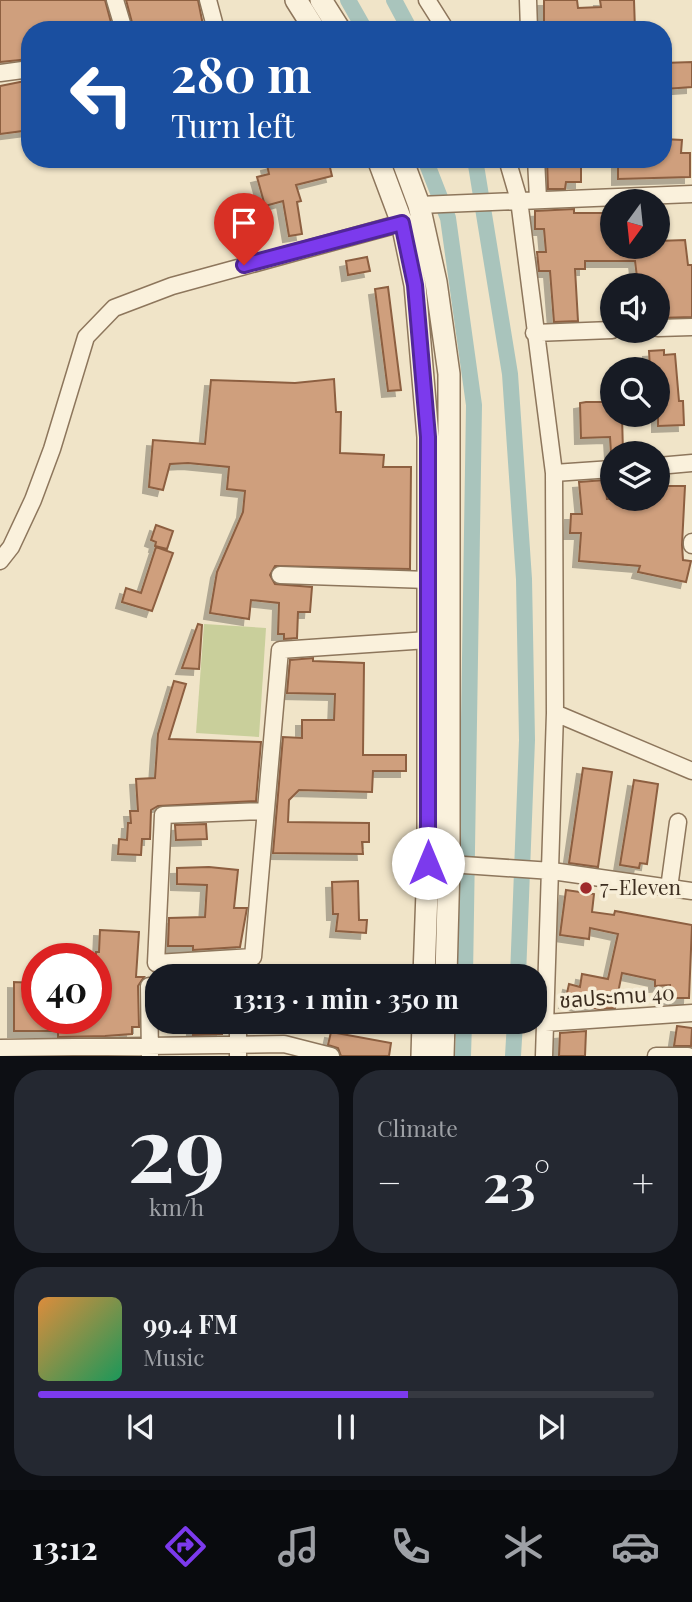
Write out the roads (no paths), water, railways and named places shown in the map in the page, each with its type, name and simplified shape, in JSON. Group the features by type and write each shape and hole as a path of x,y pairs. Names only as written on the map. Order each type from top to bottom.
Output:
{"street":[{"path":"115,0 121,21"},
{"path":"208,0 214,21"},
{"path":"296,0 309,21"},
{"path":"321,0 334,21"},
{"path":"427,0 440,21"},
{"path":"528,0 529,21"},
{"path":"0,73 21,70"},
{"path":"382,168 402,223 415,285 428,437 428,640 445,964"},
{"path":"405,168 419,205 436,282 449,374 439,864 426,964"},
{"path":"510,168 519,200 554,473 555,713 547,980"},
{"path":"536,168 538,199"},
{"path":"419,205 692,194"},
{"path":"0,561 11,547 38,487 86,337 114,308 172,286 402,223"},
{"path":"670,328 692,327"},
{"path":"534,333 600,330"},
{"path":"670,465 692,463"},
{"path":"554,473 600,470"},
{"path":"280,575 428,580"},
{"path":"265,811 163,815 156,963 253,957 281,650 428,640"},
{"path":"555,713 692,771"},
{"path":"670,888 678,822"},
{"path":"439,864 552,871 692,891"},
{"name":"ชลประทาน 40","path":"547,1023 692,1013"},
{"path":"422,1056 423,1034"},
{"path":"443,1056 444,1034"},
{"path":"544,1056 545,1034"},
{"path":"0,1048 60,1051 238,1050 284,1044 331,1056"},
{"path":"656,1056 688,1056"}],"waterway":[{"path":"348,0 360,21"},
{"path":"394,0 405,21"},
{"path":"429,168 448,218 474,405 465,964"},
{"path":"476,168 510,374 524,579 527,740 518,964"},
{"path":"463,1056 464,1034"},
{"path":"513,1056 514,1034"}],"place":[{"name":"7-Eleven","path":"586,888"}]}
